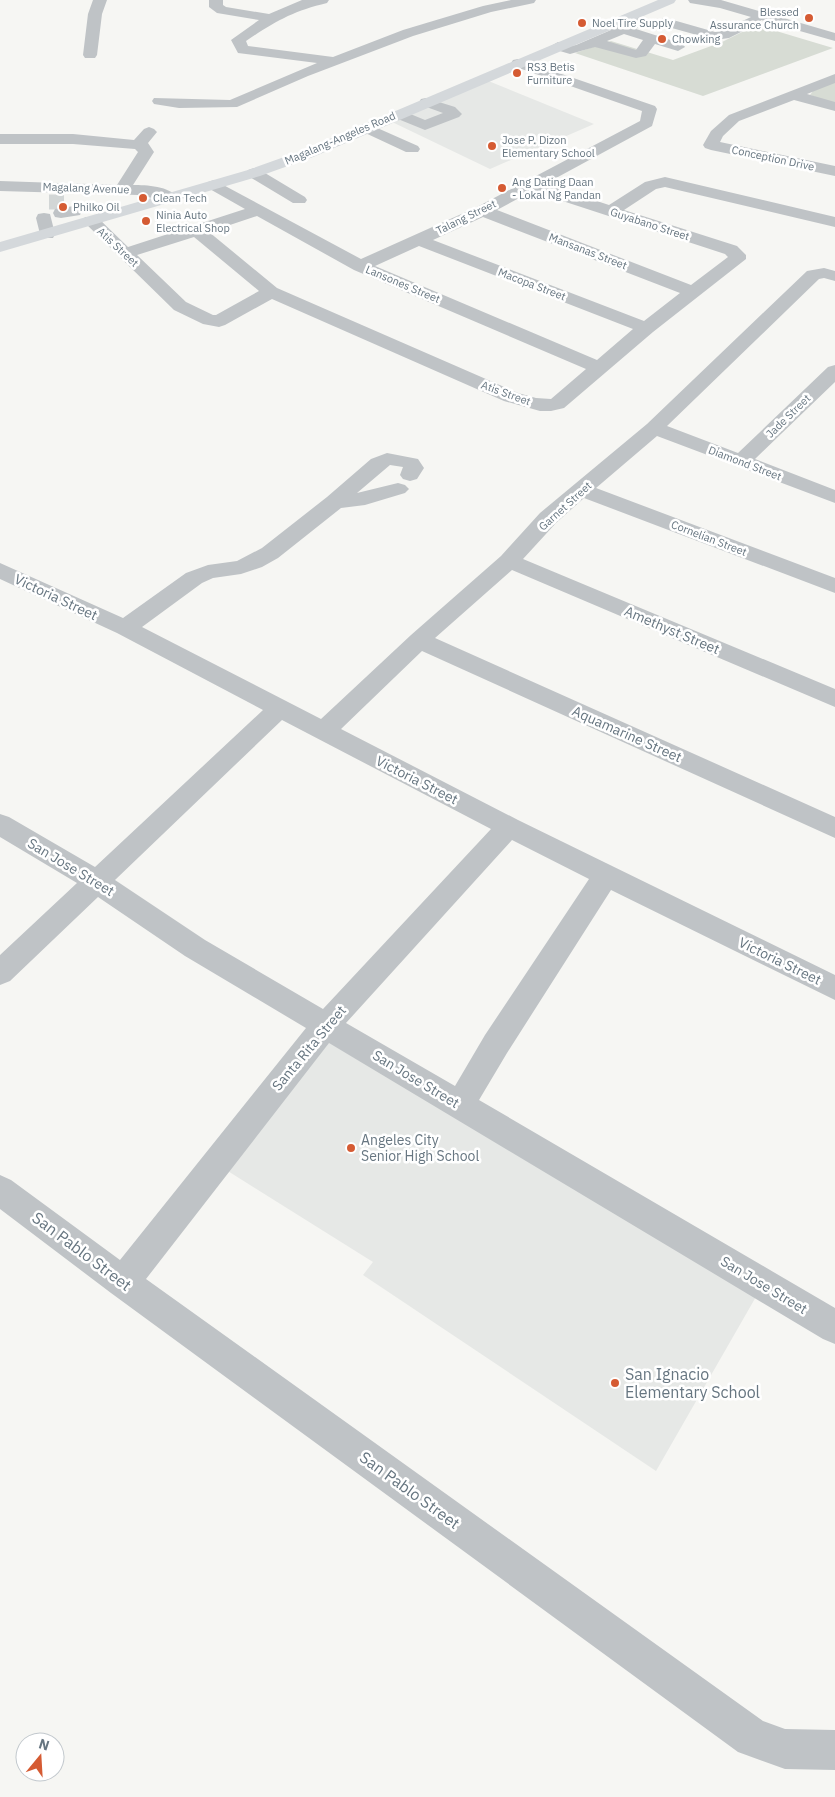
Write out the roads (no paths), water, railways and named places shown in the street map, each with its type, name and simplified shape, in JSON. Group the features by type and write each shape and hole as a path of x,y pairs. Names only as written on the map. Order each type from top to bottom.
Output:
{"main road":[{"name":"Magalang-Angeles Road","path":"155,196 214,185 307,154 558,46 630,22 669,0"},
{"path":"0,247 58,209 91,221 136,208"}],"street":[{"path":"90,55 95,14 100,0"},
{"path":"216,0 217,9 271,18"},
{"path":"322,0 298,2 238,40 242,50 336,61"},
{"path":"464,0 488,9"},
{"path":"159,101 180,104 232,104 408,33 488,9 528,0"},
{"path":"698,1 712,8 835,44"},
{"path":"698,1 721,4 835,37"},
{"path":"666,22 715,36 724,35 754,20"},
{"path":"558,46 575,49 594,42 630,22 651,39 678,47"},
{"path":"594,42 636,54 641,52 651,39"},
{"name":"Talang Street","path":"360,266 483,211 530,184 647,123 650,109 518,63"},
{"path":"794,95 835,78"},
{"path":"794,95 835,107"},
{"name":"Conception Drive","path":"794,95 734,118 716,134 711,145 835,171"},
{"path":"398,114 425,125 454,114 450,110 426,102"},
{"path":"366,128 412,149"},
{"path":"138,145 148,132"},
{"path":"0,139 74,139 143,147 146,152 122,189"},
{"path":"254,173 299,200"},
{"path":"612,211 652,184 660,182 835,222"},
{"name":"Guyabano Street","path":"530,184 731,250 737,255 736,259"},
{"name":"Lansones Street","path":"214,185 360,266 599,368"},
{"name":"Magalang Avenue","path":"0,186 58,209 122,189 155,196"},
{"path":"136,208 130,197 155,196"},
{"path":"126,253 259,210"},
{"name":"Mansanas Street","path":"483,211 693,292"},
{"name":"Atis Street","path":"91,221 180,306 209,320 219,320 230,316 272,292"},
{"name":"Atis Street","path":"196,230 272,292 511,397 535,404 551,406 557,404 646,328 736,259"},
{"name":"Macopa Street","path":"418,240 646,328"},
{"name":"Garnet Street","path":"324,731 419,640 508,561 548,518 654,428 808,281 817,273 835,276"},
{"name":"Jade Street","path":"741,462 835,371"},
{"name":"Diamond Street","path":"654,428 835,497"},
{"path":"125,628 194,578 208,572 240,567 262,558 335,502 378,463 387,459 399,460 411,463 414,468 404,482 364,499 335,502"},
{"name":"Cornelian Street","path":"583,490 835,586"},
{"name":"Amethyst Street","path":"508,561 835,699"},
{"name":"Victoria Street","path":"0,570 125,628 509,827 835,988"},
{"name":"Aquamarine Street","path":"419,640 835,828"},
{"path":"0,973 280,708"},
{"name":"San Jose Street","path":"0,824 96,881 196,948 835,1327"},
{"name":"Santa Rita Street","path":"123,1282 326,1025 509,827"},
{"path":"460,1105 496,1044 606,875"},
{"name":"San Pablo Street","path":"0,1190 123,1282 752,1738 785,1748 835,1750"}],"tunnel":[{"path":"49,202 67,202"}],"place":[{"name":"Blessed Assurance Church","path":"809,18"},
{"name":"Noel Tire Supply","path":"582,23"},
{"name":"Chowking","path":"662,39"},
{"name":"RS3 Betis Furniture","path":"517,73"},
{"name":"Jose P. Dizon Elementary School","path":"492,146"},
{"name":"Ang Dating Daan - Lokal Ng Pandan","path":"502,188"},
{"name":"Clean Tech","path":"143,198"},
{"name":"Philko Oil","path":"63,207"},
{"name":"Ninia Auto Electrical Shop","path":"146,221"},
{"name":"Angeles City Senior High School","path":"351,1148"},
{"name":"San Ignacio Elementary School","path":"615,1383"}]}
